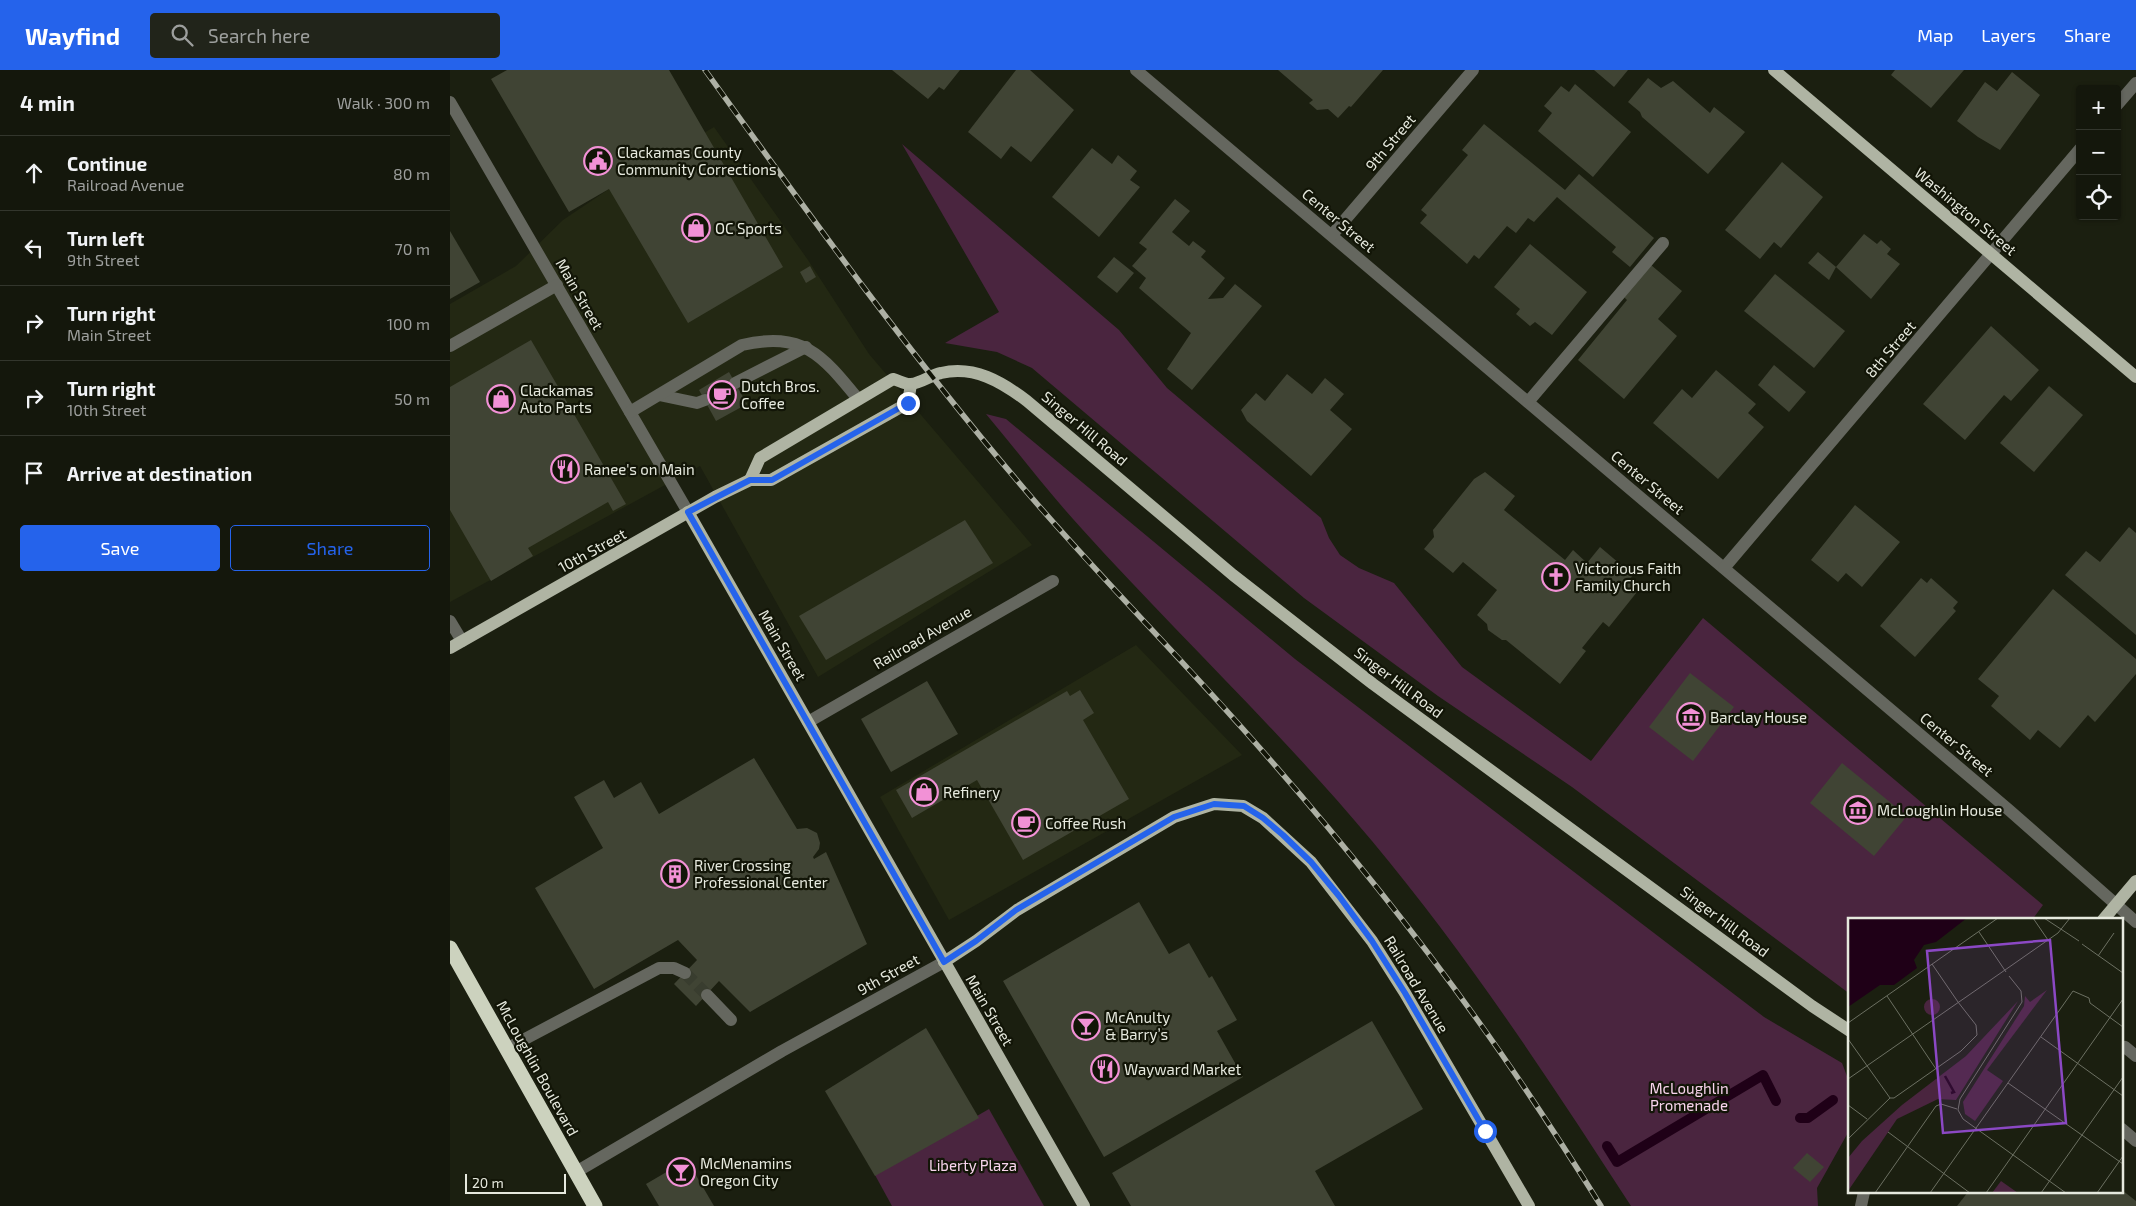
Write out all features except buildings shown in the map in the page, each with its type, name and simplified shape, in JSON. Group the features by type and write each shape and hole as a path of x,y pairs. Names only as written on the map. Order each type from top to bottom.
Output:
{"highway":[{"name":"McLoughlin Boulevard","path":"450,948 596,1206"}],"main road":[{"name":"Washington Street","path":"1774,70 2136,377"},
{"name":"Singer Hill Road","path":"911,384 932,376 954,371 981,374 1008,386 1233,575 1373,684 1812,1006 1848,1030"},
{"path":"750,480 760,458 858,399 893,379 911,384"},
{"name":"10th Street","path":"450,648 688,512 750,480 772,480 908,403 911,384"},
{"name":"Main Street","path":"688,512 1084,1206"},
{"name":"9th Street","path":"944,962 976,941 1016,910 1174,817 1214,804 1244,806"},
{"name":"Railroad Avenue","path":"1244,806 1263,818 1311,862 1372,941 1405,993 1529,1206"},
{"path":"2105,918 2136,881"}],"street":[{"name":"Center Street","path":"1136,70 2009,810 2136,922"},
{"name":"9th Street","path":"1332,235 1473,70"},
{"path":"2121,100 2136,83"},
{"name":"Main Street","path":"450,102 688,512"},
{"name":"8th Street","path":"1724,568 2076,154"},
{"path":"1528,402 1663,243"},
{"path":"450,346 556,285"},
{"path":"630,412 742,345 763,340 785,341 806,347 824,359 858,399"},
{"path":"735,383 806,347"},
{"path":"659,394 698,404 705,400"},
{"name":"Railroad Avenue","path":"808,722 1053,581"},
{"path":"450,621 462,642"},
{"name":"9th Street","path":"576,1172 782,1051 944,962"},
{"path":"506,1049 659,968 674,968 685,973"},
{"path":"707,995 731,1020"},
{"path":"2124,1048 2136,1056"},
{"path":"2124,1131 2136,1141"}],"shaded area":[{"path":"714,127 808,260 869,354 1032,545 818,677 700,466 450,602 450,304 516,266 563,220 609,189"},
{"path":"1136,645 1242,755 949,920 880,797"}],"green space":[{"path":"902,144 1119,330 1167,388 1321,518 1329,538 1340,555 1359,568 1394,583 1462,667 1591,761 1703,618 2043,905 2033,918 1848,918 1848,993 1572,787 1438,696 1304,598 1032,368 997,352 945,343 999,312"},
{"name":"McLoughlin Promenade","path":"986,414 1006,419 1295,659 1764,1017 1842,1063 1848,1079 1848,1133 1817,1188 1818,1206 1631,1206 1570,1112 1475,974 1372,841 1302,761 1118,568 1045,486"},
{"name":"Liberty Plaza","path":"989,1109 1044,1206 892,1206 875,1175"}],"waterway":[{"path":"1607,1146 1617,1162 1763,1075 1776,1101"},
{"path":"1800,1118 1808,1118 1833,1100"}],"tunnel":[{"path":"705,400 735,383"},
{"path":"685,973 707,995"}],"railway":[{"path":"705,70 864,288 989,447 1110,585 1274,764 1392,907 1492,1041 1601,1206"}],"place":[{"name":"Clackamas County Community Corrections","path":"598,161"},
{"name":"OC Sports","path":"696,228"},
{"name":"Dutch Bros. Coffee","path":"722,395"},
{"name":"Clackamas Auto Parts","path":"501,399"},
{"name":"Ranee's on Main","path":"565,469"},
{"name":"Victorious Faith Family Church","path":"1556,577"},
{"name":"Barclay House","path":"1691,717"},
{"name":"Refinery","path":"924,792"},
{"name":"McLoughlin House","path":"1858,810"},
{"name":"Coffee Rush","path":"1026,823"},
{"name":"River Crossing Professional Center","path":"675,874"},
{"name":"McAnulty & Barry’s","path":"1086,1026"},
{"name":"Wayward Market","path":"1105,1069"},
{"name":"McMenamins Oregon City","path":"681,1172"}],"route":[{"path":"908,403 772,480 750,480 715,496 688,512 944,962 976,941 1016,910 1174,817 1214,804 1230,803 1244,806 1263,818 1283,835 1311,862 1339,896 1372,941 1405,993 1485,1131"}]}
